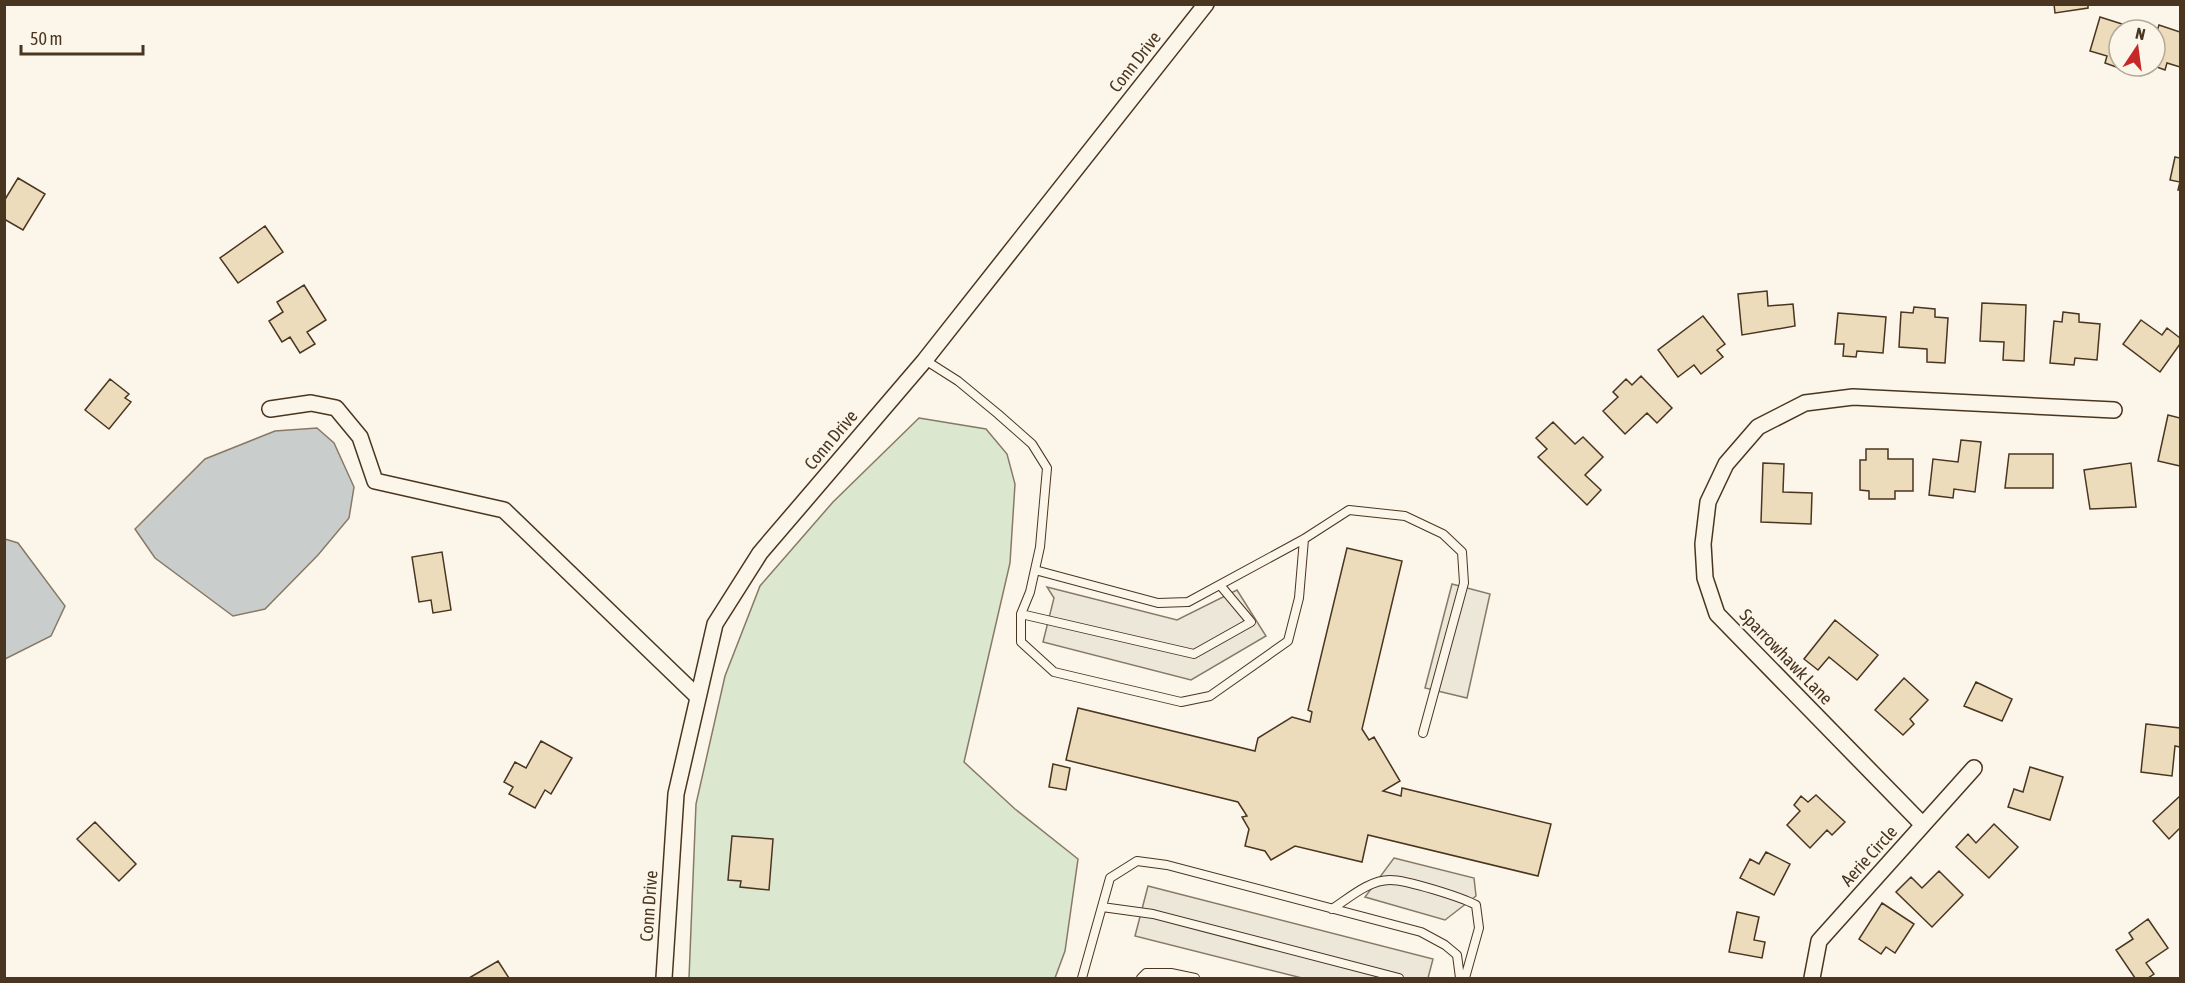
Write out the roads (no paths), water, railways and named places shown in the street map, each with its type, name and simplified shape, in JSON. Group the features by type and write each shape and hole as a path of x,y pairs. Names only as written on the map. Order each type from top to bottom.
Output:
{"street":[{"name":"Conn Drive","path":"664,978 676,794 715,624 760,553 924,360 1206,4"},
{"name":"Sparrowhawk Lane","path":"1923,825 1717,614 1705,578 1703,544 1708,502 1726,464 1758,427 1806,404 1853,397 2114,410"},
{"path":"270,409 311,404 336,408 360,437 375,481 504,510 698,697"},
{"name":"Aerie Circle","path":"1812,978 1819,941 1974,768"}],"lane":[{"path":"924,360 958,381 998,414 1032,444 1047,468 1041,536 1035,570 1022,614 1021,642 1054,672 1181,702 1209,696 1288,641 1299,598 1304,539"},
{"path":"1035,570 1158,603 1188,602 1304,539 1349,510 1404,516 1443,534 1462,552 1464,583 1423,734"},
{"path":"1022,614 1194,654 1251,622 1220,585"},
{"path":"1082,978 1110,878 1137,861 1167,865 1421,932 1445,945 1457,955 1460,978"},
{"path":"1332,909 1369,885 1390,880 1463,898 1476,905 1479,928 1465,978"},
{"path":"1102,907 1153,914 1399,978"},
{"path":"1141,978 1146,974 1171,973 1195,978"}]}
